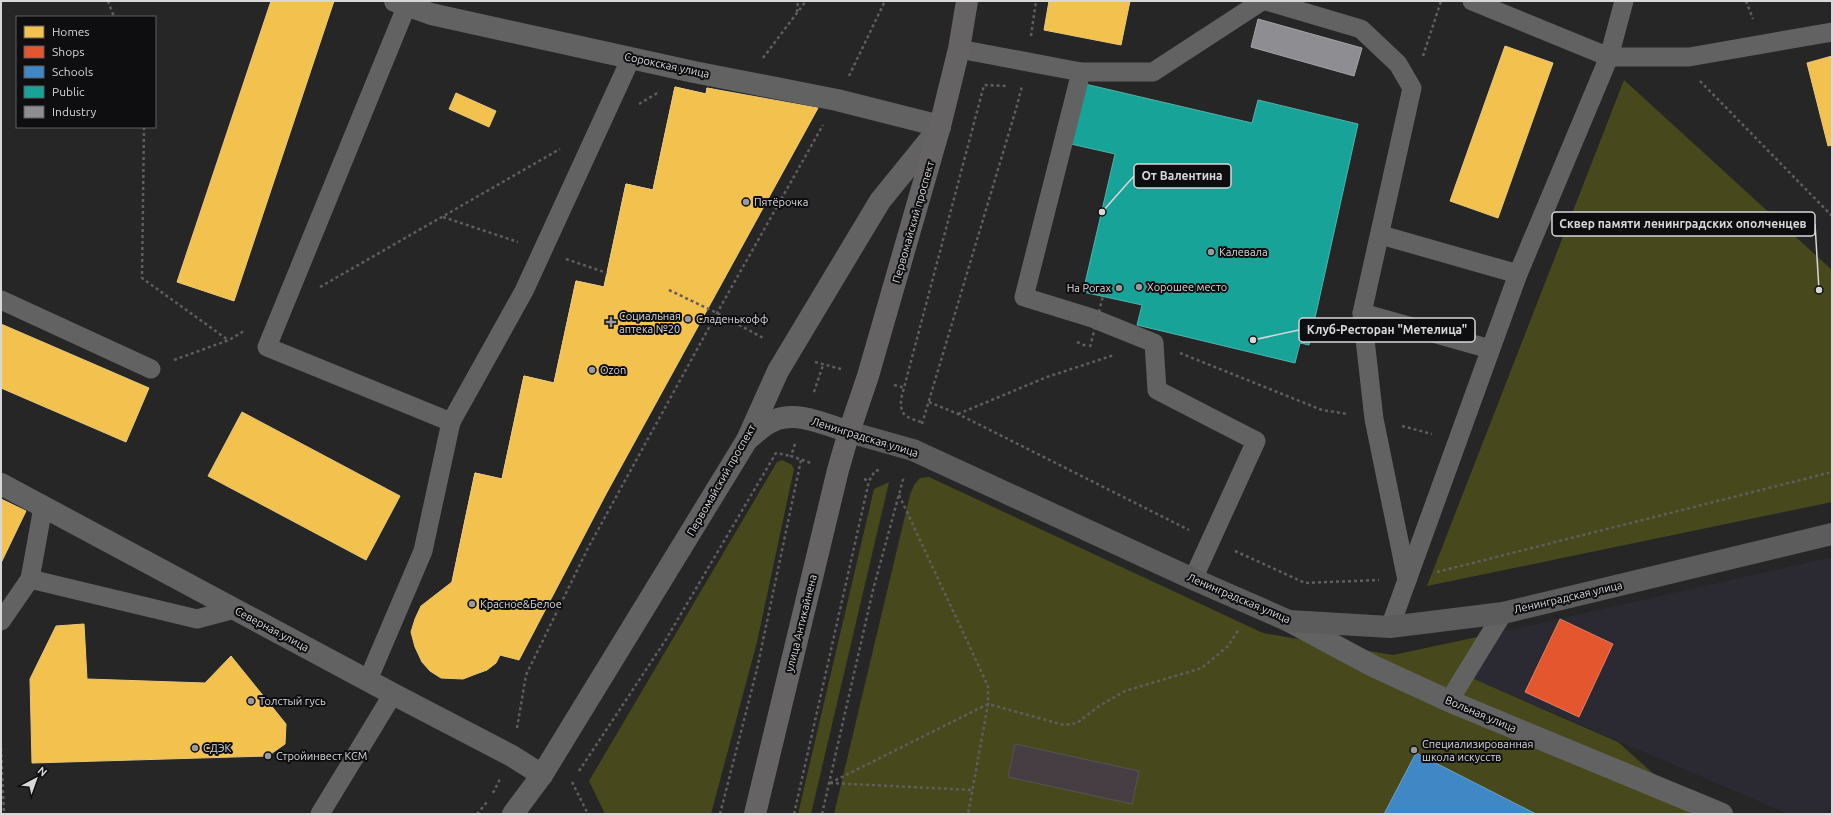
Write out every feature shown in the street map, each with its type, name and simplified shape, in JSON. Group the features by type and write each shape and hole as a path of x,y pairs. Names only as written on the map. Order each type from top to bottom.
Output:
{"main road":[{"name":"Первомайский проспект","path":"849,432 868,376 940,126 959,49 967,1"},
{"name":"Ленинградская улица","path":"849,432 913,450 1193,579 1289,621 1390,627 1503,613 1832,534"},
{"name":"улица Антикайнена","path":"755,814 836,477 849,432"}],"street":[{"name":"Сорокская улица","path":"401,3 430,14 694,72 837,100 940,126"},
{"name":"Первомайский проспект","path":"513,814 542,775 747,440 778,371 880,201 940,126"},
{"name":"Ленинградская улица","path":"747,440 773,421 792,416 804,418 849,432"},
{"name":"Северная улица","path":"1,484 512,756 542,775"},
{"name":"Вольная улица","path":"1289,621 1373,666 1449,701 1722,814"}],"lane":[{"path":"959,49 1081,72 1153,72 1262,1"},
{"path":"1266,1 1361,29 1398,64 1412,88 1362,313 1374,419 1407,580"},
{"path":"1472,1 1609,57 1689,56 1832,32"},
{"path":"1390,627 1518,274 1609,57 1624,1"},
{"path":"401,3 267,347 451,422"},
{"path":"368,680 423,551 451,422 524,291 630,58"},
{"path":"1081,72 1024,298 1092,318 1154,343 1157,390 1256,441 1193,579"},
{"path":"1380,235 1518,274"},
{"path":"1,300 152,369"},
{"path":"1362,313 1490,349"},
{"path":"1,621 30,579 43,507"},
{"path":"30,579 197,619 235,609"},
{"path":"1449,701 1503,613"},
{"path":"320,814 393,694"}],"path":[{"path":"108,1 114,16"},
{"path":"796,14 798,1"},
{"path":"745,81 806,1"},
{"path":"492,794 512,756 526,675 588,548 717,313 837,100 885,1"},
{"path":"1412,88 1441,1"},
{"path":"1676,57 1832,216"},
{"path":"283,309 694,72"},
{"path":"984,85 1022,87 1016,110 929,402 923,422 906,417 900,409 901,399 984,85"},
{"path":"144,128 142,278 229,340 152,369"},
{"path":"669,290 717,313"},
{"path":"1090,347 1103,296"},
{"path":"958,414 1047,377 1154,343 1322,410"},
{"path":"568,787 665,641 776,453 790,456"},
{"path":"720,814 757,669 801,460"},
{"path":"822,814 873,590 906,470"},
{"path":"794,814 870,481"},
{"path":"899,494 988,686 988,704 968,814"},
{"path":"830,783 988,704 1064,725 1077,723 1099,706 1125,691 1202,668 1228,646 1253,605"},
{"path":"1,748 4,814"},
{"path":"572,782 588,814"},
{"path":"830,783 972,790"},
{"path":"477,814 489,800"}],"shaded area":[{"path":"1832,557 1832,814 1788,814 1474,679 1496,633"}],"green space":[{"path":"1624,80 1832,270 1832,502 1427,586"},
{"path":"782,460 792,465 794,469 757,642 711,814 605,814 589,781 777,462"},
{"path":"929,477 1263,633 1393,655 1496,633 1474,679 1618,742 1698,814 834,814 910,495 914,485 920,478"},
{"path":"889,482 811,814 798,814 874,489"}],"building: Homes":[{"path":"271,1 334,1 234,301 177,282"},
{"path":"1049,1 1130,1 1121,45 1044,30"},
{"path":"1505,46 1553,63 1498,218 1450,201"},
{"path":"1832,56 1832,145 1828,146 1807,63"},
{"path":"675,87 706,94 707,88 737,95 719,179 722,180 715,210 683,203 668,276 672,277 666,307 634,300 618,373 623,374 616,403 583,396 567,469 573,470 567,500 533,493 517,566 520,567 513,596 452,582 475,473 502,479 524,376 554,383 576,281 604,287 626,184 653,190"},
{"path":"675,87 706,94 707,88 818,108 606,494 519,660 500,655 496,663 487,670 463,679 441,678 430,671 422,662 415,647 411,632 415,619 421,606 452,582 475,473 502,479 524,376 554,383 576,281 604,287 626,184 653,190"},
{"path":"456,93 496,111 489,127 449,109"},
{"path":"1,324 149,388 126,442 1,388"},
{"path":"242,412 400,496 366,560 208,476"},
{"path":"1,499 26,511 1,563"},
{"path":"84,624 87,679 205,683 231,656 286,724 285,744 268,756 32,763 30,679 56,626"}],"building: Shops":[{"path":"1560,619 1613,644 1579,717 1525,692"}],"building: Schools":[{"path":"1416,753 1536,814 1384,814"}],"building: Public":[{"name":"Калевала","path":"1085,84 1252,123 1258,100 1358,124 1309,345 1300,343 1295,363 1137,325 1142,305 1083,292 1115,154 1071,144"}],"building: Industry":[{"path":"1258,19 1362,48 1354,76 1251,47"}],"building: Other":[{"path":"1015,744 1139,771 1132,804 1008,777"}],"place":[{"name":"Пятёрочка","path":"746,202"},
{"name":"От Валентина","path":"1102,212"},
{"name":"Калевала","path":"1211,252"},
{"name":"Хорошее место","path":"1139,287"},
{"name":"На Рогах","path":"1119,288"},
{"name":"Сквер памяти ленинградских ополченцев","path":"1819,290"},
{"name":"Сладенькофф","path":"688,319"},
{"name":"Социальная аптека №20","path":"611,322"},
{"name":"Клуб-Ресторан \"Метелица\"","path":"1253,340"},
{"name":"Ozon","path":"592,370"},
{"name":"Красное&Белое","path":"472,604"},
{"name":"Толстый гусь","path":"251,701"},
{"name":"СДЭК","path":"195,748"},
{"name":"Специализированная школа искусств","path":"1414,750"},
{"name":"Стройинвест КСМ","path":"268,756"}]}
